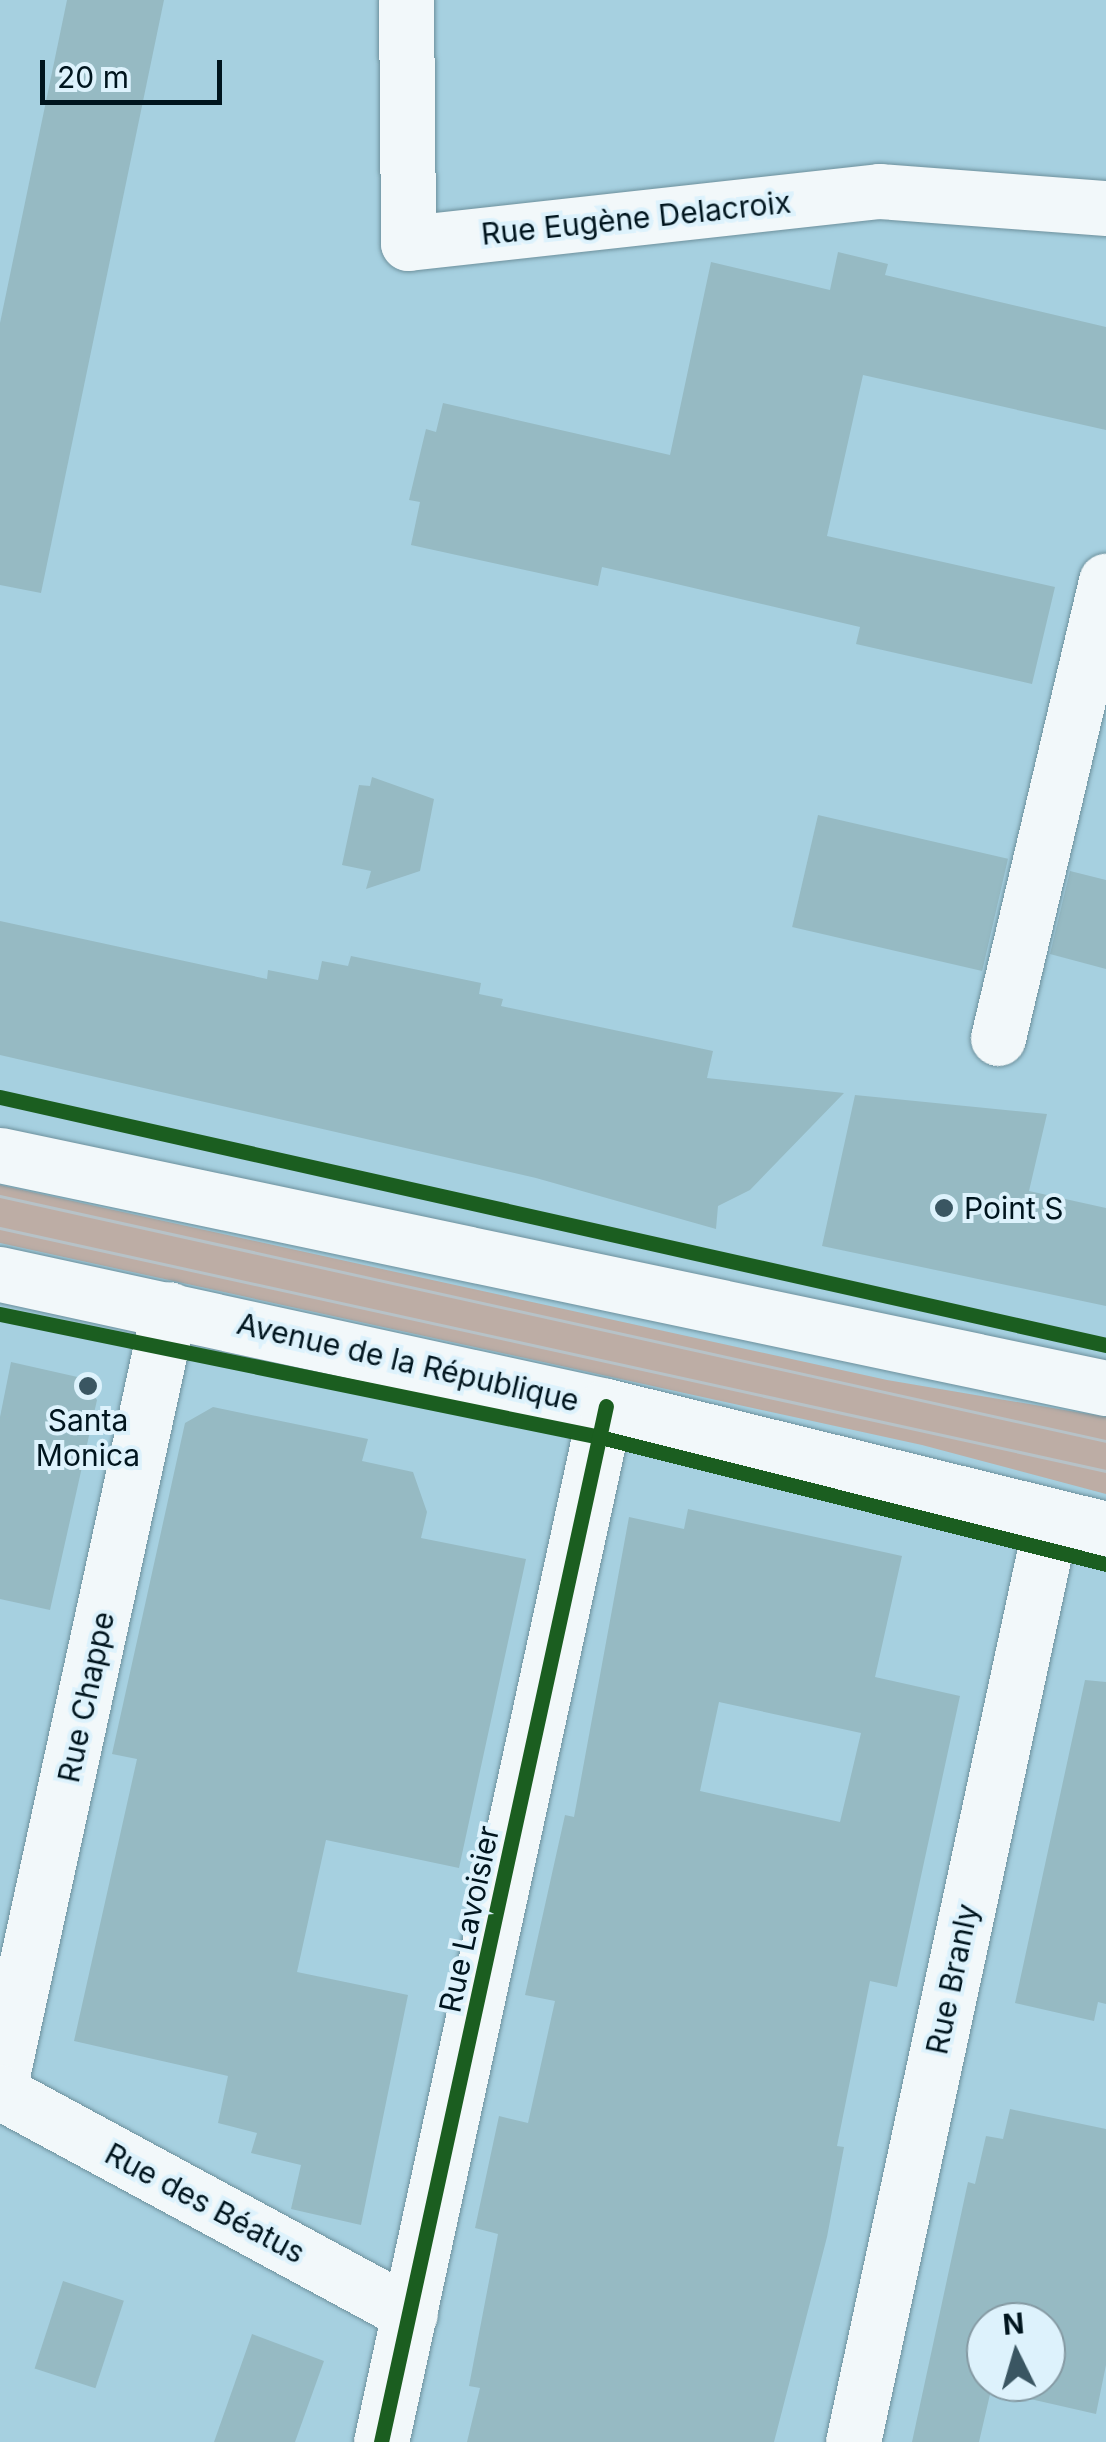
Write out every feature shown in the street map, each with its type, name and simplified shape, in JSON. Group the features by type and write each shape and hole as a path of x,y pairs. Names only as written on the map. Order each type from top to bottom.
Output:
{"street":[{"name":"Rue Eugène Delacroix","path":"406,0 408,243 879,192 1106,208"},
{"path":"998,1038 1106,581"},
{"path":"0,1155 1106,1388"},
{"name":"Avenue de la République","path":"0,1274 606,1406 1106,1528"},
{"name":"Rue Chappe","path":"0,2088 169,1309"},
{"name":"Rue Lavoisier","path":"381,2442 606,1406"},
{"name":"Rue Branly","path":"853,2442 1052,1517"},
{"name":"Rue des Béatus","path":"0,2088 410,2314"}],"shaded area":[{"path":"0,1185 887,1380 1106,1417 1106,1494 922,1445 0,1243"}],"building":[{"path":"67,0 164,0 41,593 0,585 0,323"},
{"path":"838,252 888,264 885,275 1106,327 1106,430 863,375 827,536 1055,587 1032,684 856,644 860,627 602,567 598,586 411,545 420,502 409,500 426,429 436,432 443,403 670,455 711,262 830,290"},
{"path":"372,777 434,799 420,871 366,889 371,871 342,865 359,785 370,786"},
{"path":"818,815 1008,859 982,971 792,927"},
{"path":"1070,871 1106,880 1106,969 1050,954"},
{"path":"0,921 267,979 268,970 318,980 322,961 348,966 351,956 481,983 479,994 503,999 501,1006 713,1051 707,1078 844,1093 750,1190 718,1206 716,1229 536,1178 0,1055"},
{"name":"Point S","path":"855,1095 1047,1114 1029,1191 1106,1208 1106,1306 822,1246"},
{"path":"11,1362 82,1378 97,1400 50,1610 0,1599 0,1417"},
{"path":"213,1407 368,1439 362,1461 413,1472 427,1512 421,1538 526,1559 459,1868 326,1840 297,1972 408,1995 361,2225 291,2209 301,2165 251,2153 257,2133 218,2123 228,2076 74,2041 137,1759 112,1754 185,1423"},
{"path":"688,1509 902,1556 875,1677 960,1696 897,1987 870,1981 837,2146 844,2147 827,2237 774,2442 467,2442 480,2388 469,2386 498,2234 475,2228 499,2116 528,2123 555,2001 525,1995 565,1815 574,1817 629,1517 684,1529","holes":["719,1702 861,1733 840,1822 700,1791"]},
{"path":"1085,1680 1106,1682 1106,2004 1098,2002 1094,2021 1015,2003"},
{"path":"1010,2109 1106,2129 1106,2365 1096,2414 1044,2402 1066,2402 1066,2302 966,2302 966,2402 988,2402 979,2442 912,2442 968,2182 975,2184 986,2136 1003,2139"},
{"path":"63,2281 124,2301 95,2388 35,2368"},
{"path":"252,2334 324,2361 295,2442 214,2442"}],"tram line":[{"path":"0,1196 1106,1441"},
{"path":"0,1228 1106,1471"}],"cycle path":[{"path":"0,1097 1106,1345"},
{"path":"0,1314 600,1437 1106,1564"},
{"path":"381,2442 606,1406"}],"place":[{"name":"Point S","path":"944,1208"},
{"name":"Santa Monica","path":"88,1386"}]}
